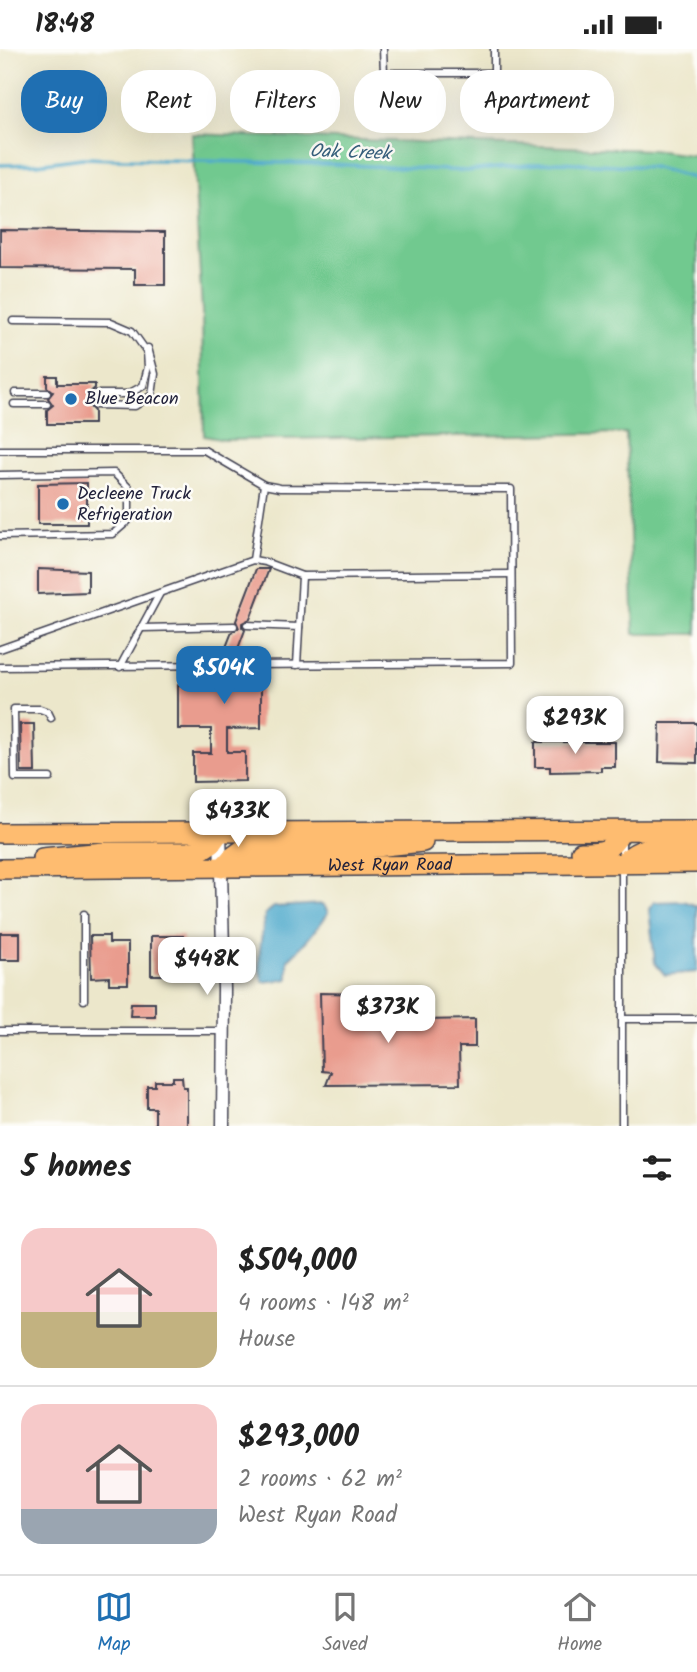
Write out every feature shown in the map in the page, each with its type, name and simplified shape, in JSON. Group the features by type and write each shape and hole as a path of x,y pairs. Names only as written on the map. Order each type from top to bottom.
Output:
{"main road":[{"name":"West Ryan Road","path":"0,833 697,830"},
{"path":"222,868 231,857 242,850 366,848 441,840 479,831"},
{"path":"468,865 547,852 601,852 616,842 622,831"},
{"path":"0,869 23,860 104,852 187,852 203,849 212,843 220,832"},
{"path":"622,863 633,852 650,846 697,846"},
{"name":"West Ryan Road","path":"0,869 697,863"}],"street":[{"path":"220,832 223,1126"}],"lane":[{"path":"383,49 383,73 494,73 494,49"},
{"path":"13,321 111,322 132,331 150,350 155,374 152,395 135,406 94,405"},
{"path":"95,394 128,394 143,386 148,367 147,352 132,331"},
{"path":"15,393 47,393"},
{"path":"15,404 47,404"},
{"path":"0,450 204,450 264,485 280,488 511,489 512,663 232,665"},
{"path":"0,475 114,473 129,488 129,520 113,534 0,536"},
{"path":"253,560 264,485"},
{"path":"0,649 253,560 302,576 512,574"},
{"path":"297,665 302,576"},
{"path":"120,667 160,593"},
{"path":"247,625 299,627"},
{"path":"142,628 234,626"},
{"path":"0,667 219,665"},
{"path":"50,778 15,778 14,709 40,709 48,712 51,719"},
{"path":"622,831 622,1126"},
{"path":"84,914 84,1000"},
{"path":"622,1019 697,1019"},
{"path":"0,1031 223,1031"}],"green space":[{"path":"192,134 652,150 697,156 697,634 634,634 626,433 224,440 204,436 202,311"}],"water":[{"path":"684,901 697,906 697,972 665,975 655,963 649,909 654,902"},
{"path":"323,904 328,912 326,916 288,959 288,979 263,982 259,957 265,914 274,907"}],"building":[{"path":"0,230 165,232 165,285 135,285 135,269 0,268"},
{"name":"Blue Beacon","path":"47,376 57,376 57,384 95,384 95,388 89,393 94,400 89,406 94,411 94,424 47,424 47,410 53,405 48,398 53,392 47,387"},
{"name":"Decleene Truck Refrigeration","path":"87,483 87,524 38,524 38,484"},
{"path":"38,569 88,571 88,592 38,594"},
{"path":"256,569 269,569 250,619 242,623 245,630 234,659 227,663 230,670 225,685 261,684 261,728 227,729 227,752 245,752 245,781 193,782 193,753 211,753 211,729 178,729 178,685 212,685 217,671 224,668 221,660 232,632 239,628 236,621"},
{"path":"660,723 697,723 697,763 659,762"},
{"path":"20,724 34,724 35,772 21,772"},
{"path":"535,742 615,742 615,767 601,767 601,771 550,772 550,767 535,767"},
{"path":"0,933 20,933 20,960 0,960"},
{"path":"90,936 109,936 109,943 128,943 128,984 109,984 109,977 91,978"},
{"path":"151,936 183,936 183,975 151,975"},
{"path":"320,993 371,994 371,1021 475,1019 475,1047 459,1047 460,1084 326,1085 331,1072 322,1071"},
{"path":"131,1003 155,1003 155,1016 130,1016"},
{"path":"173,1077 182,1077 183,1087 187,1087 187,1126 155,1126 155,1108 147,1108 147,1086 155,1086 155,1081 173,1081"}],"waterway":[{"name":"Oak Creek","path":"0,165 37,164 82,158 329,164 467,171 558,162 652,167 697,179"}],"place":[{"name":"Blue Beacon","path":"71,399"},
{"name":"Decleene Truck Refrigeration","path":"63,504"}]}
